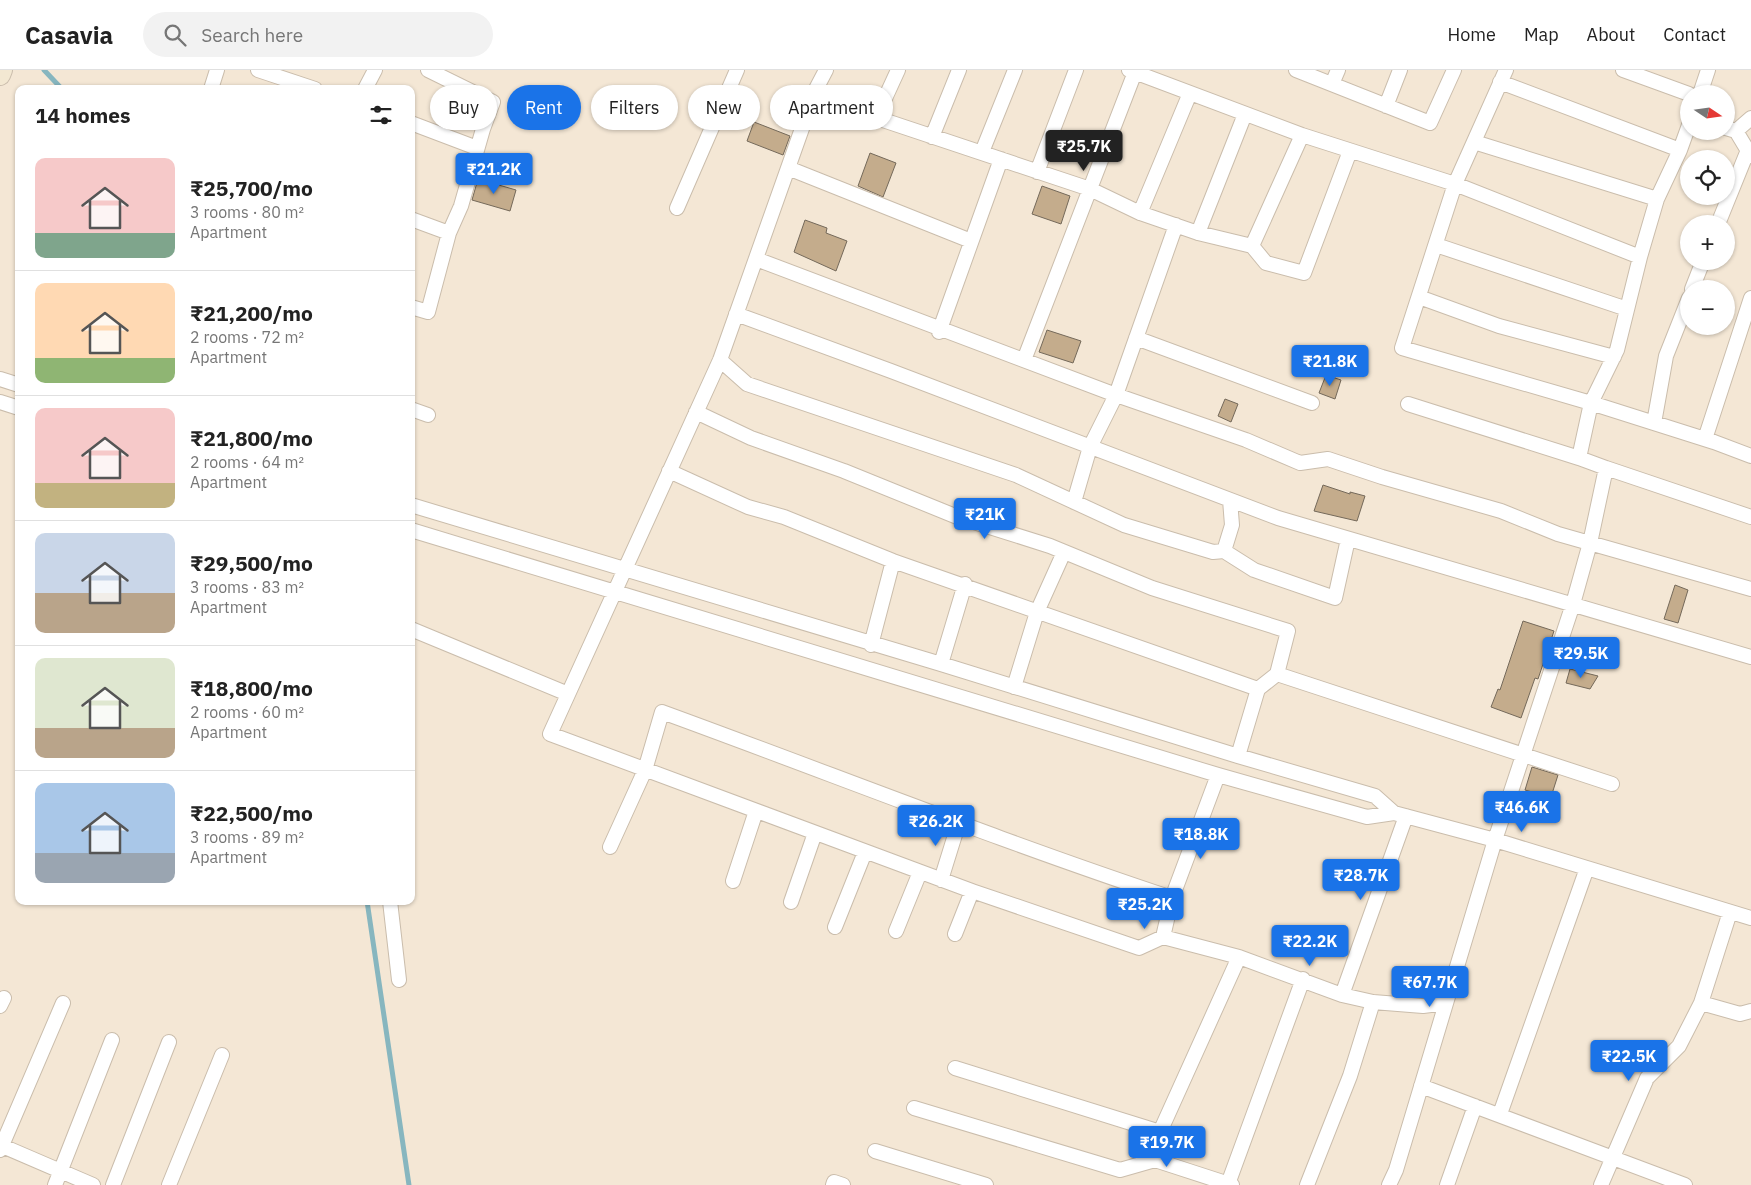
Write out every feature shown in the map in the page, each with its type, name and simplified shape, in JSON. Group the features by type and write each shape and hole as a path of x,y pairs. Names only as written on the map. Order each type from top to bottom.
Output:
{"street":[{"path":"0,75 2,70"},
{"path":"212,85 218,70"},
{"path":"258,70 303,85"},
{"path":"367,85 375,70"},
{"path":"415,308 428,312 449,233 461,206 477,148 493,102 454,76 428,70"},
{"path":"677,208 738,70"},
{"path":"819,85 826,70"},
{"path":"891,85 898,70"},
{"path":"932,137 958,70"},
{"path":"982,152 1015,70"},
{"path":"1037,172 1076,70"},
{"path":"1296,70 1430,123 1454,70"},
{"path":"1332,84 1338,70"},
{"path":"1386,106 1400,70"},
{"path":"1623,70 1680,91"},
{"path":"1703,85 1708,70"},
{"path":"1024,360 1090,189 1132,71 1302,135 1455,184 1640,257"},
{"path":"1680,150 1503,76 1455,184 1402,348 1591,403 1705,439 1751,456"},
{"path":"1140,213 1190,93"},
{"path":"1198,233 1245,114"},
{"path":"1735,127 1751,118"},
{"path":"893,124 1090,189 1140,213 1198,233 1252,246 1266,263 1304,273 1350,151"},
{"path":"415,125 477,148"},
{"path":"802,130 720,360 550,734 941,880 1139,948 1163,937 1239,957 1342,995 1373,1002 1423,1006 1446,1003"},
{"path":"1722,215 1749,153 1735,134"},
{"path":"1252,246 1302,135"},
{"path":"1579,458 1591,403 1614,357 1640,257 1658,199 1684,140"},
{"path":"1474,142 1658,199"},
{"path":"940,330 1001,159"},
{"path":"788,168 971,241"},
{"path":"415,220 449,233"},
{"path":"1074,502 1090,447 1116,395 1176,225"},
{"path":"1436,245 1627,309"},
{"path":"756,259 940,330 1116,395 1246,440 1300,464 1328,458 1382,477 1501,511 1558,534 1751,589"},
{"path":"1418,297 1499,326 1614,357"},
{"path":"1705,439 1751,298"},
{"path":"736,314 1278,518 1573,604 1646,628 1751,657"},
{"path":"1654,423 1666,356 1680,321"},
{"path":"1136,338 1312,403"},
{"path":"720,360 747,384 1016,475 1124,525 1213,552 1224,551 1254,570 1335,598 1348,539"},
{"path":"0,380 15,384"},
{"path":"0,402 15,407"},
{"path":"1408,404 1579,458 1751,517"},
{"path":"415,410 428,415"},
{"path":"696,412 751,438 844,471 955,516 1064,552 1152,588 1288,631 1277,674 1258,689 1238,756"},
{"path":"1389,1185 1421,1086 1495,840 1573,604 1590,543 1606,468"},
{"path":"669,471 748,507 784,517 893,561 965,584 1037,612 1258,689"},
{"path":"1224,551 1232,525 1230,500"},
{"path":"415,506 1375,796 1400,814 1495,840 1751,918"},
{"path":"415,531 1218,775 1367,817 1400,814"},
{"path":"1014,687 1037,612 1064,552"},
{"path":"871,644 893,561"},
{"path":"941,664 965,584"},
{"path":"415,631 568,694"},
{"path":"1277,674 1612,784"},
{"path":"610,847 645,770 662,712 1066,863 1172,898"},
{"path":"1163,937 1172,898 1218,775"},
{"path":"733,881 756,811"},
{"path":"1342,995 1400,814"},
{"path":"941,880 959,822"},
{"path":"791,902 815,833"},
{"path":"836,927 865,852"},
{"path":"1500,1114 1587,868"},
{"path":"896,931 920,872"},
{"path":"955,934 972,891"},
{"path":"390,905 399,980"},
{"path":"1601,1185 1647,1078 1679,1046 1701,1003 1730,912"},
{"path":"1155,1160 1160,1132 1239,957"},
{"path":"914,1108 1120,1170 1155,1160 1230,1184 1303,980"},
{"path":"1307,1185 1350,1076 1373,1002"},
{"path":"62,1003 0,1147 93,1185"},
{"path":"1701,1003 1740,1014 1751,1010"},
{"path":"55,1185 112,1040"},
{"path":"113,1185 169,1042"},
{"path":"169,1185 222,1055"},
{"path":"955,1068 1160,1132"},
{"path":"1421,1086 1500,1114 1685,1185"},
{"path":"1448,1185 1475,1106"},
{"path":"876,1150 986,1185"},
{"path":"833,1185 834,1182 843,1185"}],"building":[{"path":"760,124 770,128 770,130 790,136 783,155 747,141 751,130 760,130"},
{"path":"870,153 896,163 883,197 858,186"},
{"path":"478,179 516,190 510,211 472,200"},
{"path":"1042,186 1070,196 1061,224 1032,214"},
{"path":"805,220 827,228 826,233 847,241 836,271 794,252"},
{"path":"1047,330 1081,341 1073,363 1039,352"},
{"path":"1326,375 1341,380 1335,399 1319,393"},
{"path":"1225,399 1238,404 1231,422 1218,416"},
{"path":"1323,485 1350,494 1350,492 1365,496 1357,521 1314,511"},
{"path":"1675,585 1688,590 1678,623 1664,619"},
{"path":"1523,621 1554,631 1538,679 1535,678 1521,718 1491,707 1498,689 1500,690"},
{"path":"1570,669 1598,676 1590,689 1566,683"},
{"path":"1532,767 1558,775 1551,797 1525,790"}],"waterway":[{"path":"44,70 58,85"},
{"path":"368,905 409,1185"}]}
